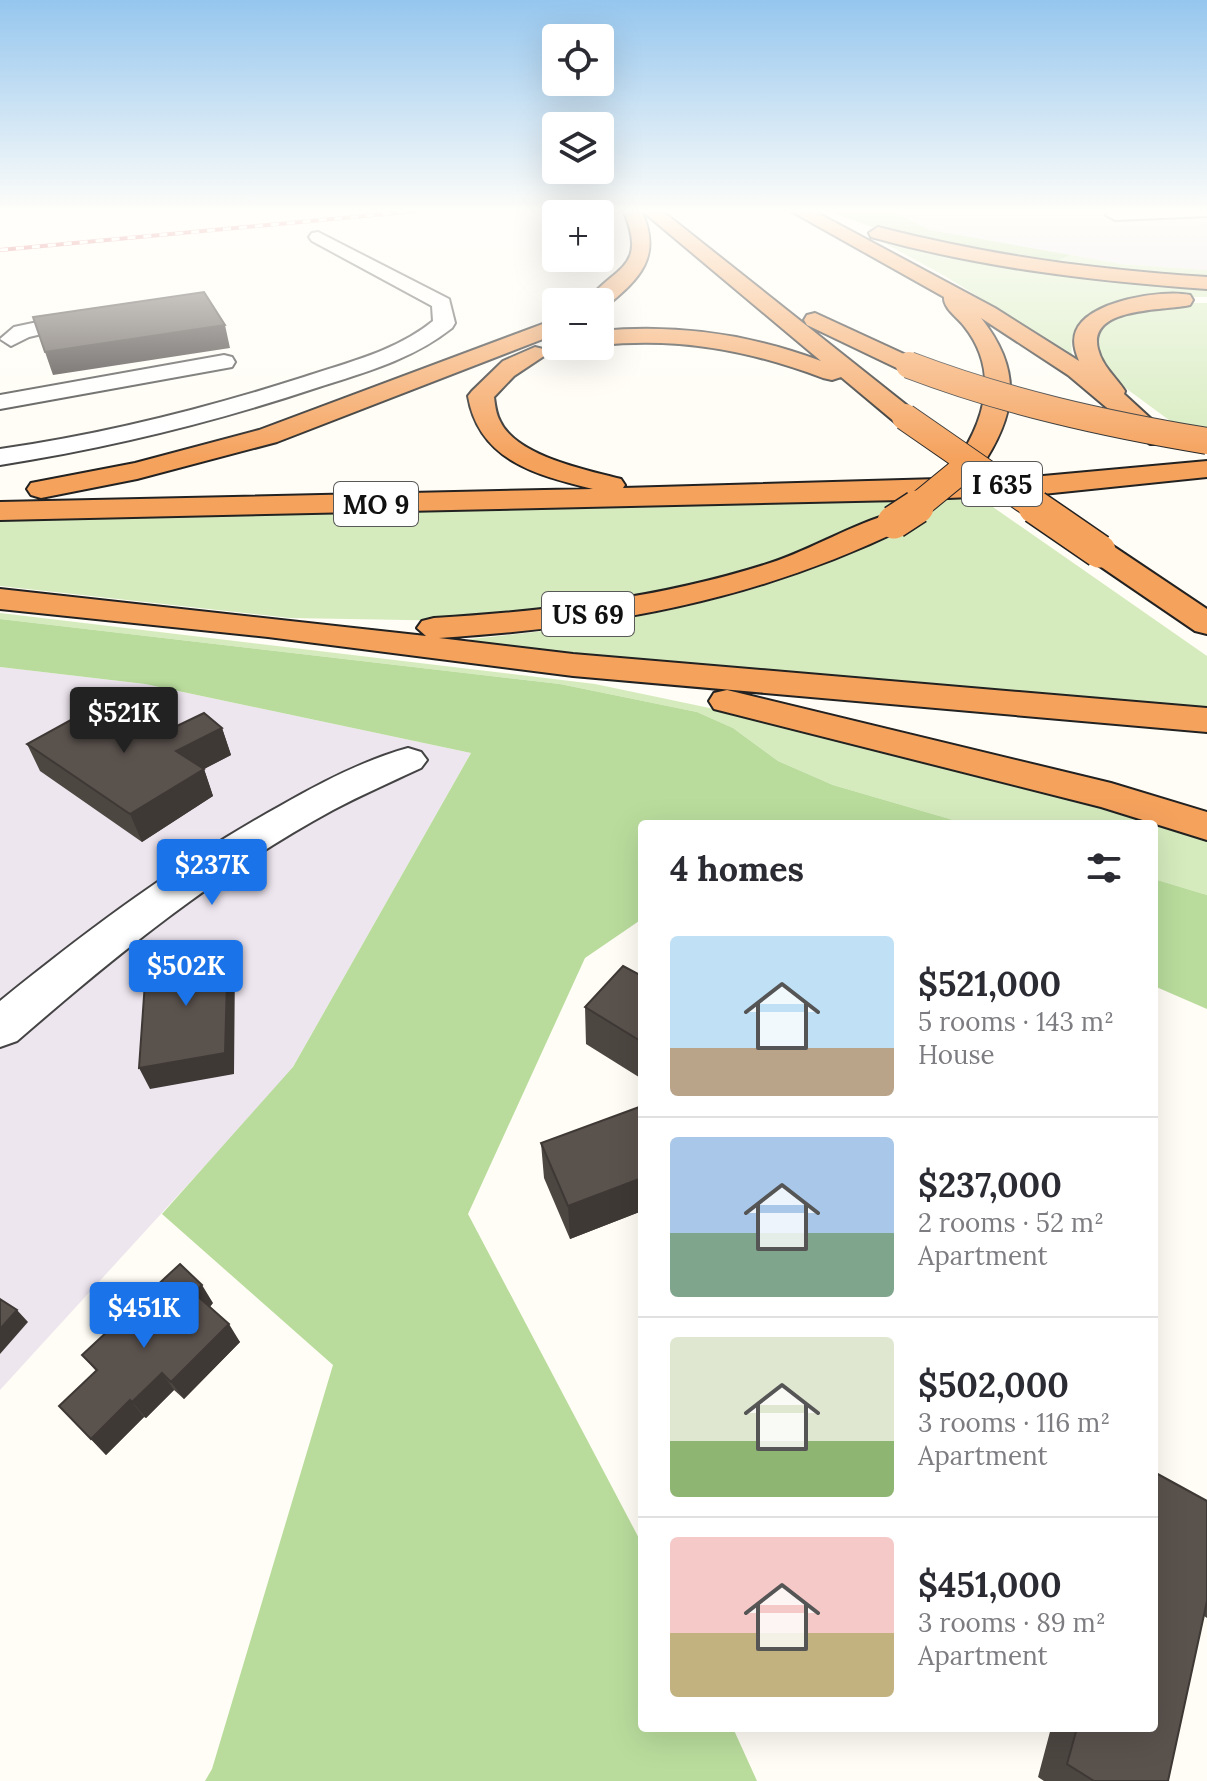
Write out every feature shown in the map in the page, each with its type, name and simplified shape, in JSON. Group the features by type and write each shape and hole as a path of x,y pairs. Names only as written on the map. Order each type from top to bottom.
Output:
{"highway":[{"name":"I 635","path":"752,293 905,417 1207,624"},
{"path":"754,293 951,382 1043,409 1207,441"},
{"name":"US 69","path":"268,627 434,628 519,623 640,608 718,591 842,550 930,499 969,464 984,445 993,426 998,409 999,372 978,329 947,293"},
{"path":"952,293 1010,325 1134,413"},
{"path":"1207,300 1138,305 1110,312 1090,325 1083,342 1088,361 1134,413 1159,438 1207,470"},
{"path":"0,495 137,471 268,436 542,331"},
{"path":"614,337 676,335 745,343 786,355 869,388"},
{"path":"542,352 510,367 481,396 487,424 500,441 546,466 611,485 753,494"},
{"name":"MO 9","path":"0,511 1043,485 1207,470"},
{"path":"0,599 268,627 573,665 1207,720"},
{"path":"573,665 1111,796 1207,826"}],"street":[{"path":"0,457 112,439 222,412 340,373 426,340 444,323 442,303 425,293"},
{"path":"26,453 9,401 6,335 111,313"},
{"path":"9,401 224,362"},
{"path":"0,1028 145,913 229,856 309,806 408,760"}],"shaded area":[{"path":"0,667 145,684 471,753 289,1074 0,1390"}],"green space":[{"path":"973,293 1207,293 1207,297 1145,300 1100,310 1084,321 1074,335 1072,354"},
{"path":"1182,303 1207,303 1207,448 1116,381 1100,365 1092,335 1100,326 1121,314"},
{"path":"980,498 1207,656 1207,714 1122,709 473,644 470,639 581,626 690,606 795,575 897,530 846,539 671,594 465,621 290,618 0,586 0,518"},
{"path":"0,613 595,684 743,715 1156,820 953,820 833,785 778,761 733,728 697,712 560,684 0,619"},
{"path":"0,619 560,684 697,712 733,728 778,761 833,785 953,820 638,820 638,922 585,958 468,1214 638,1536 638,1732 735,1732 757,1781 205,1781 212,1769 333,1365 162,1214 293,1067 471,753 145,684 0,667"},
{"path":"1158,821 1207,833 1207,895 1158,880"},
{"path":"1158,880 1207,895 1207,1009 1158,988"}],"building":[{"path":"205,293 225,325 45,352 33,317"},
{"path":"100,704 154,737 204,713 222,728 176,751 204,769 130,814 27,744"},
{"path":"228,943 225,1053 139,1068 145,982 187,949"},
{"path":"623,966 638,974 638,1040 585,1007"},
{"path":"638,1107 638,1180 568,1206 541,1143"},
{"path":"180,1264 202,1285 194,1293 229,1324 171,1382 162,1373 91,1439 59,1406 97,1370 82,1355"},
{"path":"0,1299 17,1310 0,1329"},
{"path":"1158,1474 1207,1501 1207,1601 1168,1781 1094,1781 1067,1764 1076,1732 1158,1732"}]}
